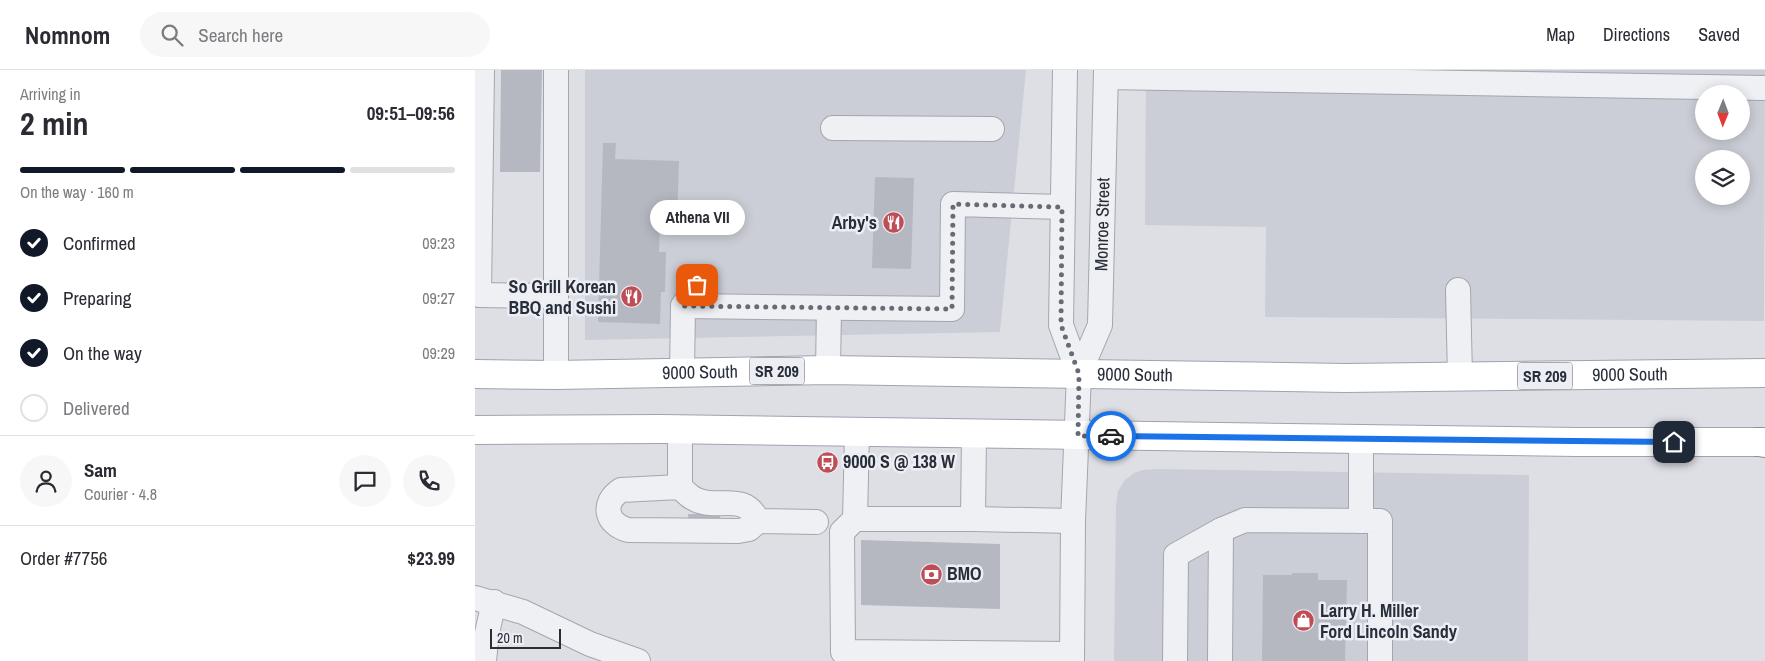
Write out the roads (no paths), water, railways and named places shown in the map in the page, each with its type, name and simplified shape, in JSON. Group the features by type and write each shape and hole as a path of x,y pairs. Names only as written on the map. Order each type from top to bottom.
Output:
{"main road":[{"name":"9000 South","path":"475,374 556,375 828,370 1460,378 1765,372"},
{"path":"475,430 680,430 1577,442 1763,442"}],"street":[{"path":"482,70 479,295 555,296"},
{"path":"556,70 556,375"},
{"name":"Monroe Street","path":"1065,70 1061,325 1079,374 1078,436 1073,521 1072,658"},
{"path":"1106,73 1765,88"},
{"name":"Monroe Street","path":"1079,374 1100,325 1106,73"},
{"path":"833,128 992,129"},
{"path":"683,306 952,309 953,204 1062,207"},
{"path":"682,373 683,306 697,285"},
{"path":"1458,290 1460,378"},
{"path":"828,370 829,308"},
{"path":"680,430 680,487 690,497 704,502 735,503 746,506 754,512 758,521"},
{"path":"857,433 855,519 842,532 843,652 1072,658"},
{"path":"973,519 974,435"},
{"path":"1361,439 1361,521"},
{"path":"680,487 621,490 610,501 608,508 610,516 614,523 628,530 737,531 749,529 758,521 816,522"},
{"path":"855,519 1073,521"},
{"path":"1175,661 1176,555 1221,530 1245,520 1380,521 1380,661"},
{"path":"1220,661 1221,530"},
{"path":"484,661 487,633 484,600 523,612 590,644 638,661"}],"place":[{"name":"Arby's","path":"893,223"},
{"name":"Athena VII","path":"697,285"},
{"name":"So Grill Korean BBQ and Sushi","path":"632,297"},
{"name":"9000 S @ 138 W","path":"827,462"},
{"name":"BMO","path":"931,574"},
{"name":"Larry H. Miller Ford Lincoln Sandy","path":"1304,621"}]}
